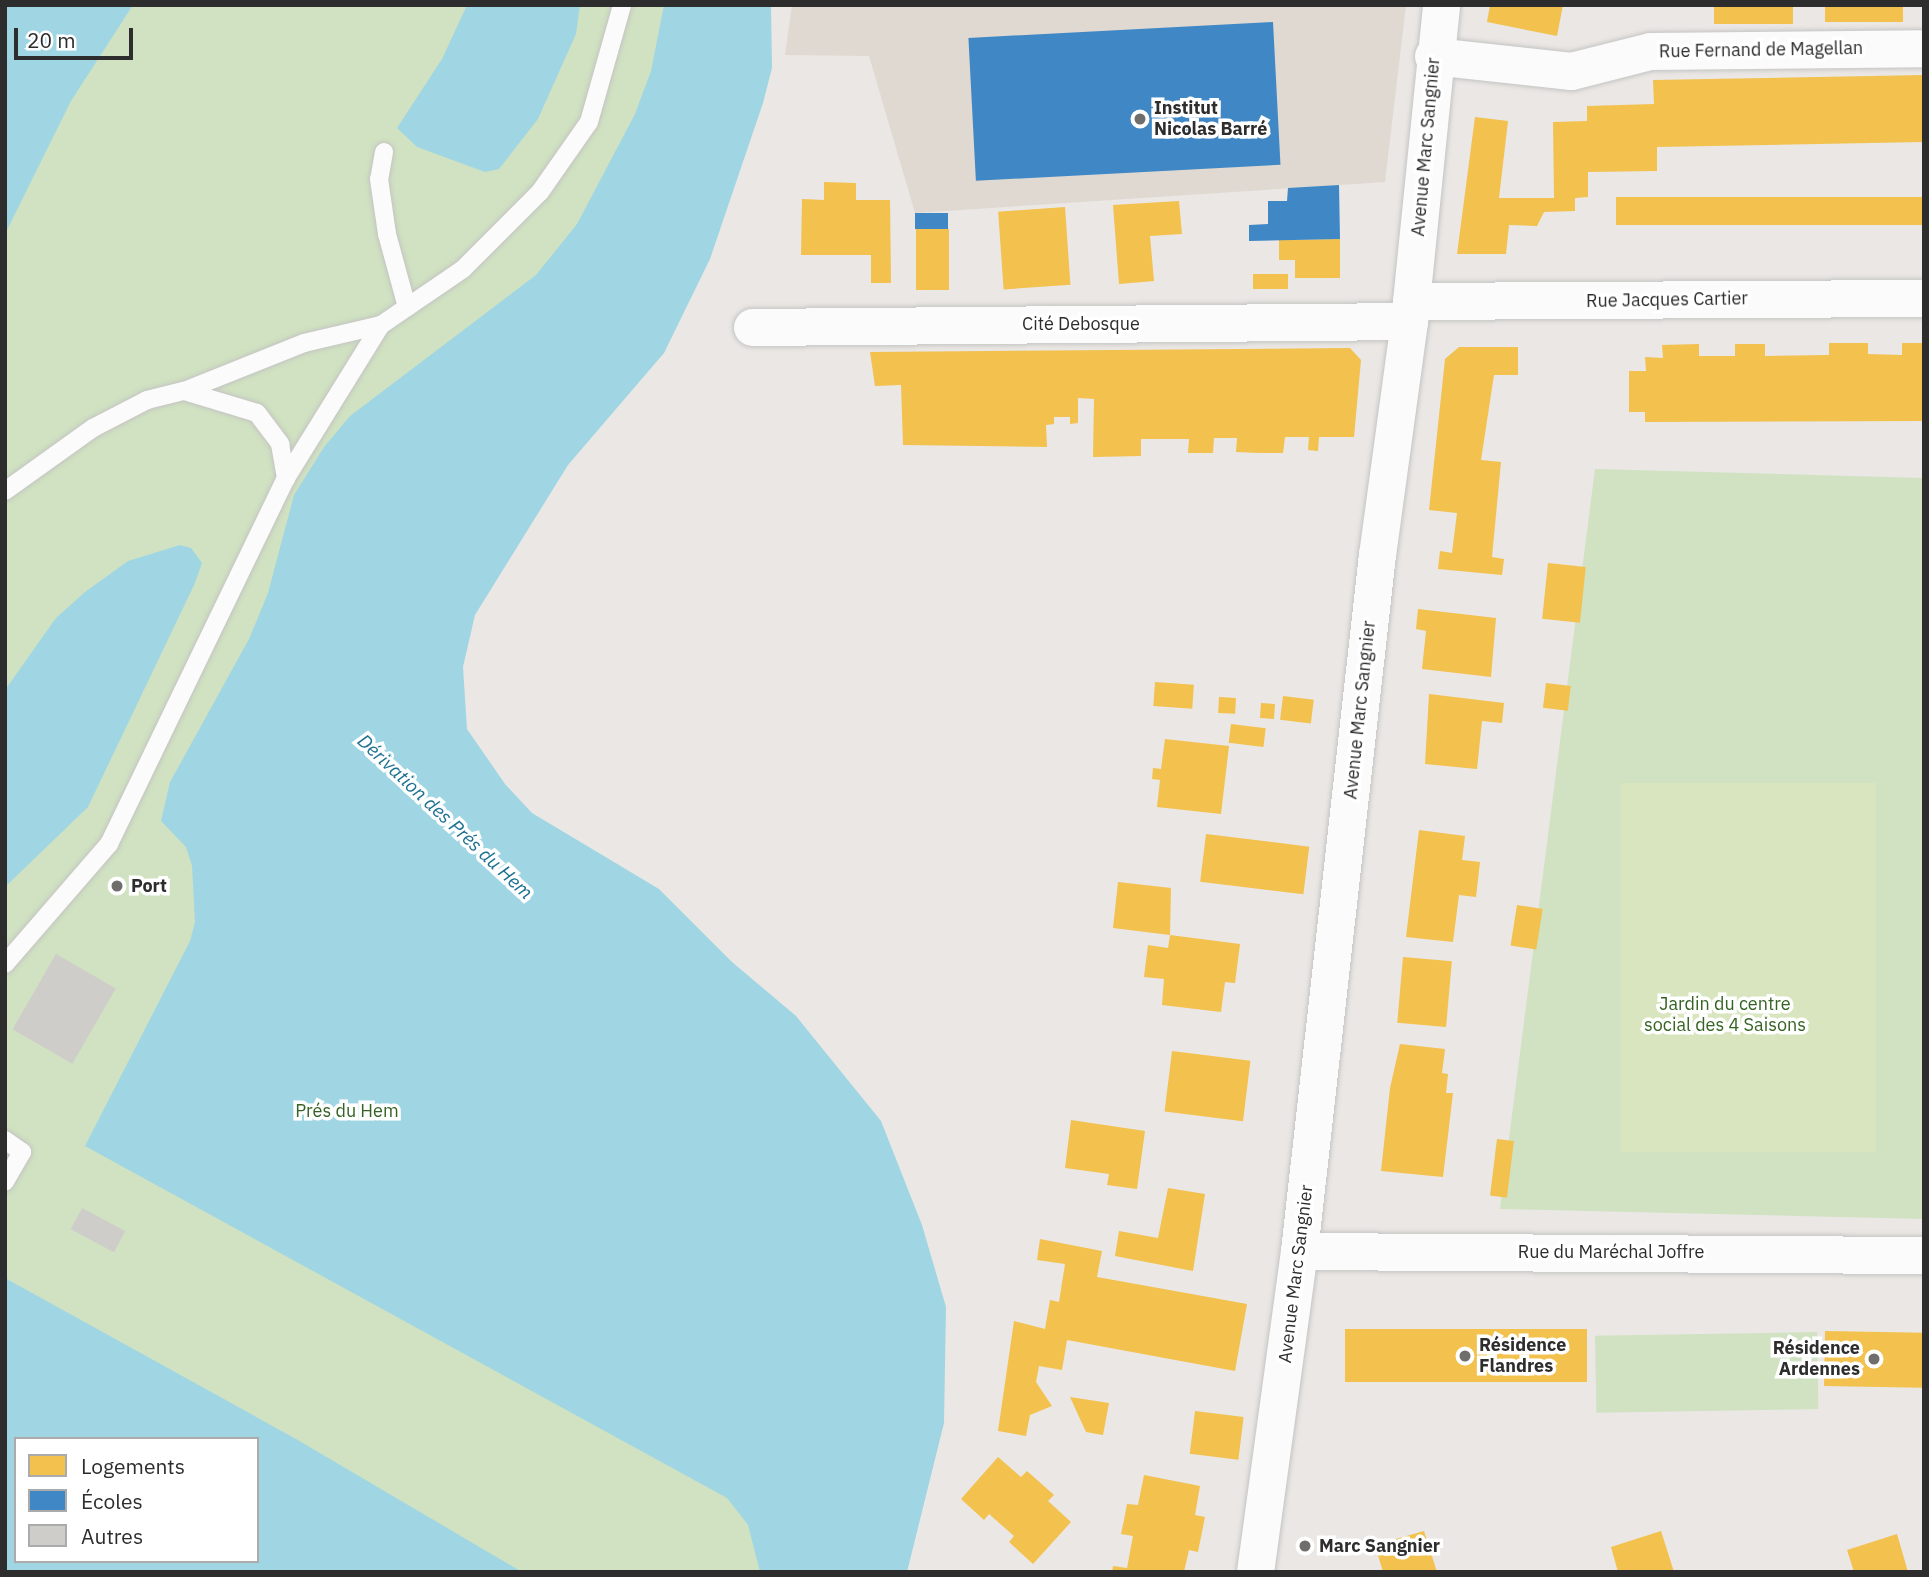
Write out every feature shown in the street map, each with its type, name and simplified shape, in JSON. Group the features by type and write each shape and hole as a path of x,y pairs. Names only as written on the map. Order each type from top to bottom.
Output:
{"street":[{"name":"Avenue Marc Sangnier","path":"1255,1572 1279,1416 1299,1251 1377,555 1410,311 1433,56 1441,5"},
{"name":"Rue Fernand de Magellan","path":"1433,56 1571,71 1650,51 1924,48"},
{"name":"Rue Jacques Cartier","path":"1410,311 1924,298"},
{"name":"Cité Debosque","path":"752,327 1410,311"},
{"name":"Rue du Maréchal Joffre","path":"1299,1251 1924,1255"},
{"name":"Avenue Marc Sangnier","path":"1273,1572 1279,1416"}],"lane":[{"path":"5,491 93,428 147,400 184,391 304,343 381,325 463,269 540,192 589,122 622,5"},
{"path":"384,152 381,193 407,307"},
{"path":"5,964 108,844 286,478 381,325"},
{"path":"184,391 257,413 280,444 286,478"},
{"path":"5,1140 22,1152 5,1181"}],"shaded area":[{"name":"Institut Nicolas Barré","path":"792,5 1406,5 1385,182 915,213 869,56 785,55"}],"green space":[{"name":"Prés du Hem","path":"5,5 771,5 719,211 664,353 540,487 456,624 447,704 889,1572 5,1572"},
{"name":"Jardin du centre social des 4 Saisons","path":"1595,469 1924,478 1924,1219 1500,1209"},
{"path":"1621,783 1876,783 1876,1152 1621,1152"},
{"path":"1817,1332 1818,1409 1596,1413 1595,1336"}],"water":[{"path":"5,5 133,5 71,101 5,234"},
{"path":"467,5 580,5 576,34 538,119 499,169 485,172 417,147 397,128 442,59"},
{"name":"Dérivation des Prés du Hem","path":"664,5 771,5 772,68 763,103 710,259 664,353 568,465 475,615 463,667 467,729 505,784 532,813 659,889 732,962 796,1016 881,1121 922,1225 946,1307 944,1423 907,1572 760,1572 748,1525 727,1498 85,1146 190,941 195,922 192,866 186,847 161,821 170,782 249,639 268,593 294,495 324,447 350,416 536,275 577,224 635,114 651,71"},
{"path":"180,545 191,548 202,563 195,583 88,807 5,887 5,690 56,618 85,592 128,561"},
{"path":"5,1278 296,1439 522,1572 5,1572"}],"building: Logements":[{"path":"1490,5 1563,5 1557,36 1487,22"},
{"path":"1714,5 1793,5 1793,24 1714,24"},
{"path":"1825,5 1903,5 1903,22 1825,22"},
{"path":"1924,75 1924,142 1657,147 1657,171 1588,172 1588,197 1575,198 1575,211 1544,212 1537,226 1509,225 1506,254 1457,254 1475,117 1508,121 1499,198 1554,198 1553,122 1587,121 1587,106 1654,104 1653,80"},
{"path":"824,182 856,183 856,200 890,200 891,283 871,283 871,255 801,255 802,199 824,200"},
{"path":"1616,197 1924,197 1924,225 1616,225"},
{"path":"1179,201 1182,234 1150,236 1154,281 1119,284 1113,205"},
{"path":"1065,207 1070,285 1004,289 998,212"},
{"path":"916,229 949,229 949,290 916,290"},
{"path":"1340,239 1340,278 1295,278 1295,260 1279,260 1279,240"},
{"path":"1253,274 1288,274 1288,289 1253,289"},
{"path":"1829,343 1868,343 1868,354 1902,355 1902,343 1924,343 1924,421 1645,422 1645,412 1629,412 1629,371 1646,371 1645,357 1663,358 1662,345 1699,344 1699,356 1735,356 1735,344 1765,344 1765,356 1829,355"},
{"path":"1459,347 1518,347 1518,375 1494,375 1481,460 1501,462 1492,557 1504,559 1502,575 1438,569 1440,551 1452,553 1457,513 1429,510 1445,359"},
{"path":"1350,348 1361,360 1354,437 1319,437 1318,451 1308,450 1309,437 1285,437 1283,453 1236,452 1237,438 1214,438 1213,453 1188,453 1189,439 1141,439 1141,456 1093,457 1094,399 1078,398 1078,423 1070,424 1070,417 1054,417 1054,424 1046,425 1047,447 903,445 901,385 875,386 870,352"},
{"path":"1548,563 1586,567 1580,623 1542,619"},
{"path":"1418,609 1496,618 1491,677 1422,669 1426,631 1416,629"},
{"path":"1155,682 1194,685 1192,709 1153,706"},
{"path":"1546,683 1571,686 1568,711 1543,708"},
{"path":"1429,694 1504,703 1502,723 1482,721 1477,769 1425,764"},
{"path":"1283,696 1314,700 1311,724 1280,720"},
{"path":"1219,697 1236,698 1235,714 1218,713"},
{"path":"1261,703 1275,704 1274,719 1260,718"},
{"path":"1231,724 1266,728 1263,747 1229,743"},
{"path":"1165,739 1229,746 1221,814 1157,807 1160,780 1152,779 1153,768 1161,769"},
{"path":"1419,830 1465,836 1462,860 1480,862 1476,897 1459,895 1453,942 1406,937"},
{"path":"1206,834 1309,847 1303,894 1200,882"},
{"path":"1118,882 1171,888 1170,935 1113,928"},
{"path":"1517,905 1543,909 1536,950 1511,945"},
{"path":"1170,935 1240,944 1235,983 1225,982 1221,1012 1162,1005 1164,979 1144,977 1148,945 1168,948"},
{"path":"1403,957 1452,961 1446,1027 1397,1023"},
{"path":"1400,1044 1445,1049 1442,1073 1448,1074 1446,1093 1453,1093 1443,1177 1381,1171 1390,1088"},
{"path":"1172,1051 1250,1061 1243,1121 1165,1112"},
{"path":"1071,1120 1145,1131 1137,1189 1107,1185 1109,1174 1065,1168"},
{"path":"1497,1139 1514,1141 1507,1198 1490,1196"},
{"path":"1168,1188 1205,1194 1193,1271 1115,1256 1119,1231 1158,1238"},
{"path":"1040,1239 1102,1251 1097,1277 1247,1304 1235,1371 1067,1340 1062,1370 1039,1366 1036,1382 1052,1406 1030,1415 1026,1436 998,1431 1014,1321 1045,1329 1050,1300 1059,1302 1065,1264 1037,1260"},
{"name":"Résidence Flandres","path":"1345,1329 1587,1329 1587,1382 1345,1382"},
{"name":"Résidence Ardennes","path":"1825,1331 1924,1333 1923,1388 1824,1386"},
{"path":"1070,1397 1109,1403 1103,1435 1086,1432"},
{"path":"1195,1411 1244,1417 1238,1460 1190,1454"},
{"path":"998,1457 1021,1477 1027,1471 1054,1495 1048,1501 1071,1522 1033,1564 1009,1542 1014,1536 989,1514 984,1520 961,1499"},
{"path":"1144,1475 1200,1486 1195,1515 1205,1517 1198,1552 1189,1550 1184,1572 1112,1572 1113,1566 1127,1568 1133,1536 1121,1534 1127,1504 1138,1505"},
{"path":"1424,1531 1437,1572 1383,1572 1375,1545"},
{"path":"1661,1531 1674,1572 1618,1572 1611,1547"},
{"path":"1897,1534 1908,1572 1854,1572 1847,1550"}],"building: Écoles":[{"path":"1273,22 1280,165 976,181 968,38"},
{"path":"1339,185 1340,239 1249,241 1249,225 1268,224 1268,201 1287,201 1288,188"},
{"path":"915,213 948,213 948,229 915,229"}],"building: Autres":[{"path":"56,954 116,988 72,1064 13,1029"},
{"path":"82,1208 125,1231 114,1252 71,1229"}],"place":[{"name":"Institut Nicolas Barré","path":"1140,119"},
{"name":"Port","path":"117,886"},
{"name":"Résidence Flandres","path":"1465,1356"},
{"name":"Résidence Ardennes","path":"1874,1359"},
{"name":"Marc Sangnier","path":"1305,1546"}]}
